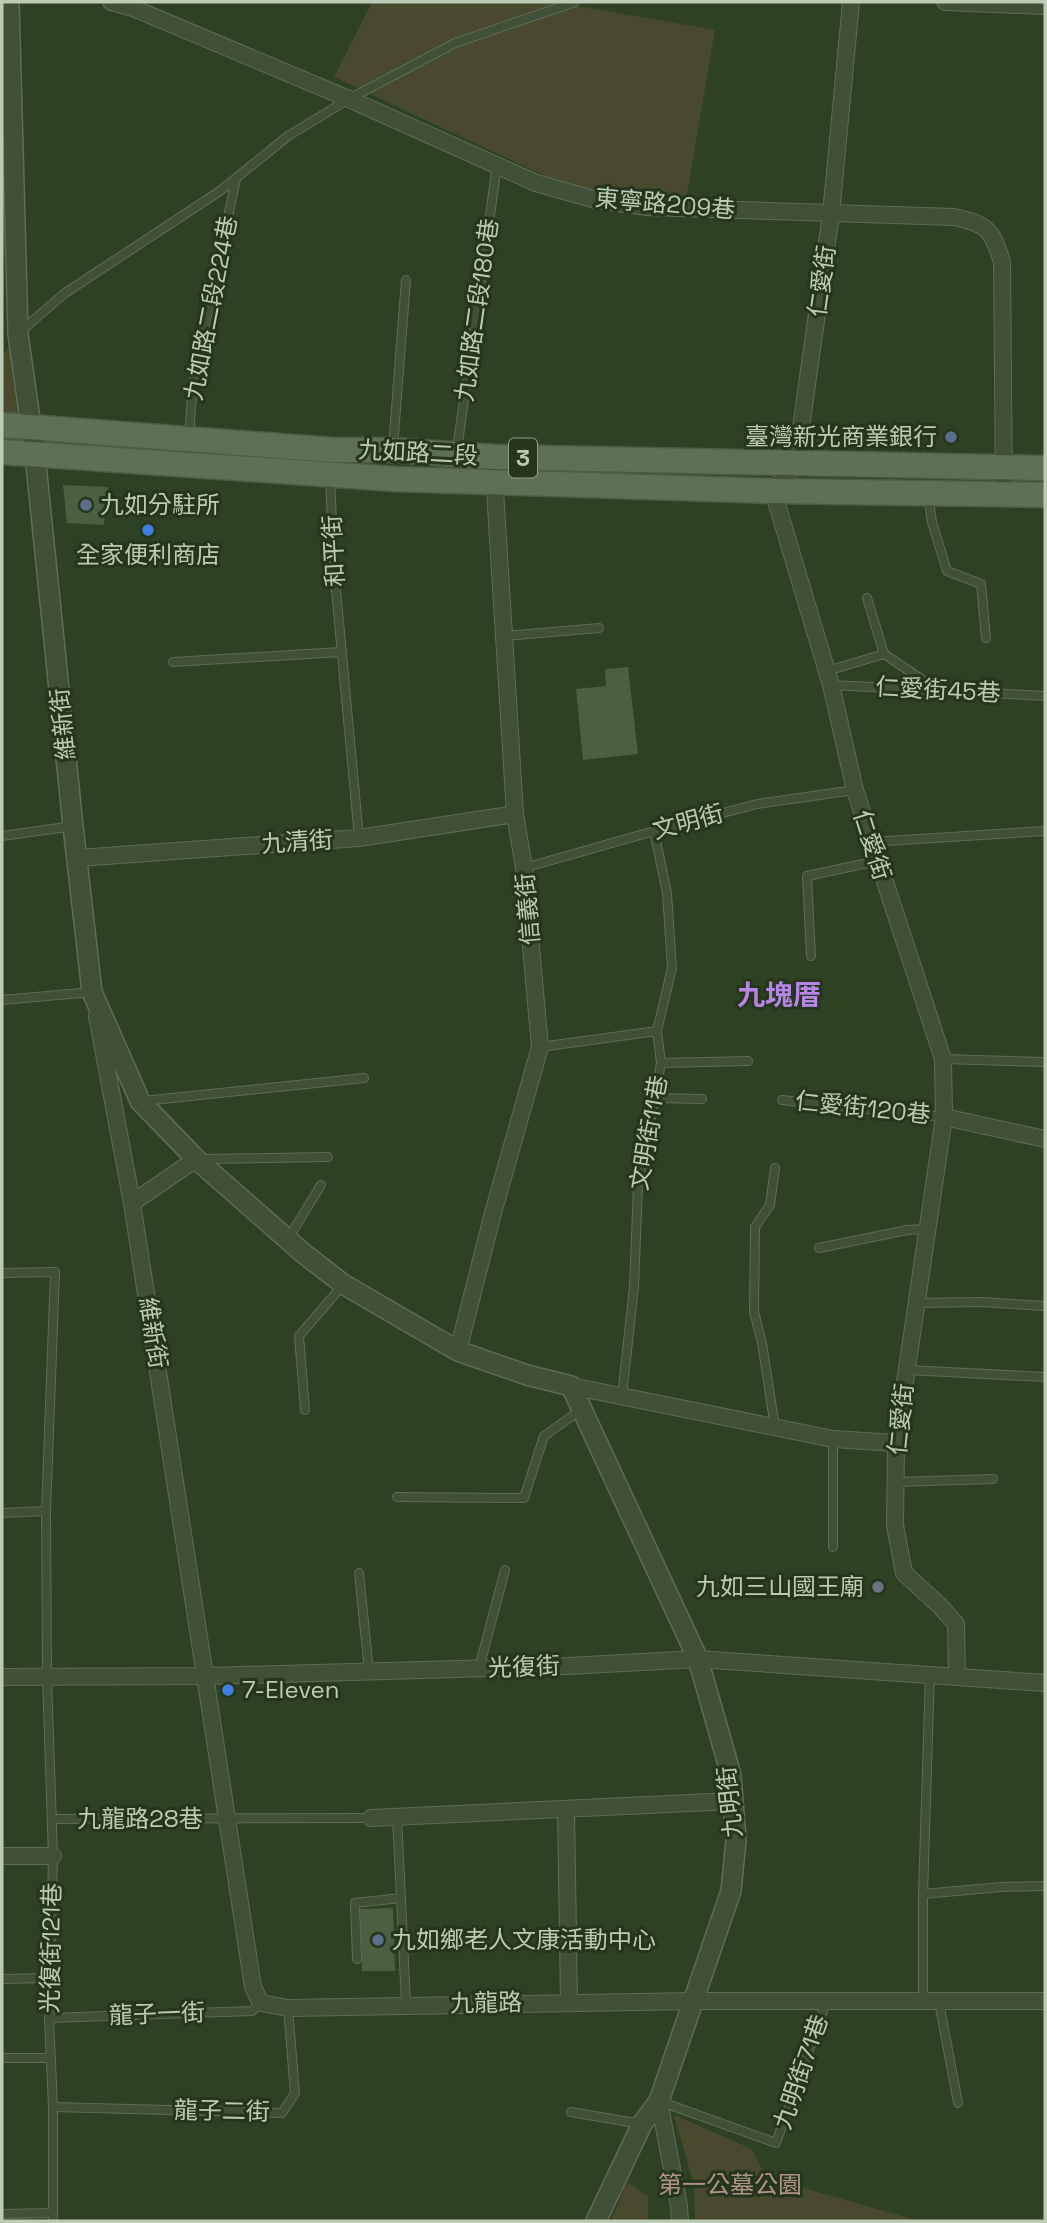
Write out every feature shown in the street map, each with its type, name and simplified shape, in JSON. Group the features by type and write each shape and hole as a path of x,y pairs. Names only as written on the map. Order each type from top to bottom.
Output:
{"main road":[{"name":"九如路二段","path":"2,425 333,450 392,450 495,457 1045,468"},
{"name":"九如路二段","path":"2,452 493,482 928,495 1045,495"}],"street":[{"name":"維新街","path":"9,2 18,334 35,455 92,992 132,1203 206,1676"},
{"name":"東寧路209巷","path":"111,2 133,8 349,99 536,183 596,200 647,207 954,217 977,222 995,239 1002,262 1004,495"},
{"name":"仁愛街","path":"796,463 831,214 851,2"},
{"path":"946,2 1045,6"},
{"path":"2,349 18,334"},
{"name":"信義街","path":"458,1351 493,1213 540,1047 524,868 515,814 493,482 495,457"},
{"path":"773,491 796,463"},
{"name":"仁愛街","path":"773,491 829,678 855,790 943,1059 944,1117 896,1443 895,1525 904,1573 956,1624 957,1676"},
{"name":"九清街","path":"78,858 359,838 515,814"},
{"name":"維新街","path":"92,992 140,1101 195,1159 288,1240 343,1284 458,1351 527,1375 571,1386"},
{"path":"944,1117 1045,1139"},
{"path":"132,1203 195,1159"},
{"path":"571,1386 833,1438 896,1443"},
{"name":"九明街","path":"571,1386 698,1659 731,1775 736,1840 731,1891 659,2101 642,2124 596,2221"},
{"name":"光復街","path":"2,1677 206,1676 698,1659 1045,1683"},
{"path":"206,1676 253,1987 261,2003"},
{"path":"371,1818 733,1801"},
{"path":"566,1809 569,2002"},
{"path":"2,1856 53,1856"},
{"name":"九龍路","path":"261,2003 288,2007 694,2001 1045,2001"},
{"path":"659,2101 680,2221"}],"lane":[{"path":"18,334 65,293 220,191 288,136 349,99 455,43 575,2"},
{"name":"九如路二段180巷","path":"457,455 497,165"},
{"name":"九如路二段224巷","path":"188,438 193,383 236,178"},
{"path":"392,450 406,280"},
{"name":"和平街","path":"333,450 330,474 334,568 359,838"},
{"path":"928,495 932,522 947,571 981,584 986,638"},
{"path":"867,598 884,654 938,690"},
{"path":"505,636 599,628"},
{"path":"173,662 341,652"},
{"path":"829,678 884,654"},
{"name":"仁愛街45巷","path":"829,678 938,690 1045,696"},
{"name":"文明街","path":"524,868 757,804 855,790"},
{"path":"2,836 73,825"},
{"name":"文明街11巷","path":"622,1396 634,1287 638,1185 661,1063 657,1031 672,968 667,893 654,831"},
{"path":"871,842 1045,831"},
{"path":"811,956 807,876 877,861"},
{"path":"2,1000 92,992"},
{"path":"540,1047 657,1031"},
{"path":"943,1059 1045,1062"},
{"path":"661,1063 748,1061"},
{"path":"140,1101 364,1078"},
{"path":"654,1098 702,1099"},
{"name":"仁愛街120巷","path":"782,1100 944,1117"},
{"path":"195,1159 328,1157"},
{"path":"775,1168 770,1205 755,1227 754,1311 762,1343 775,1427"},
{"path":"288,1240 321,1185"},
{"path":"819,1248 907,1230 927,1230"},
{"name":"光復街121巷","path":"2,1273 55,1272 46,1511 47,1676 53,1819 49,2018 53,2107 53,2217"},
{"path":"305,1410 299,1336 343,1284"},
{"path":"916,1303 981,1302 1045,1306"},
{"path":"907,1370 1045,1377"},
{"path":"397,1497 524,1498 544,1436 582,1409"},
{"path":"832,1547 833,1438"},
{"path":"896,1482 993,1479"},
{"path":"2,1513 46,1511"},
{"path":"479,1668 505,1570"},
{"path":"359,1573 369,1671"},
{"path":"930,1674 923,1894 931,2002 958,2103"},
{"path":"397,1816 406,2004"},
{"name":"九龍路28巷","path":"53,1819 371,1818"},
{"path":"923,1894 1045,1886"},
{"path":"357,1959 355,1903 401,1898"},
{"path":"2,1979 50,1978"},
{"name":"九明街71巷","path":"659,2101 776,2143 826,2002"},
{"name":"龍子一街","path":"49,2018 252,2011 261,2003"},
{"name":"龍子二街","path":"53,2107 282,2113 295,2093 288,2007"},
{"path":"2,2058 51,2057"},
{"path":"571,2112 642,2124"},
{"path":"2,2214 53,2217"}],"green space":[{"path":"372,2 555,2 715,30 686,200 596,200 334,77"},
{"path":"12,344 24,420 2,419 2,355"},
{"name":"第一公墓公園","path":"674,2115 752,2149 766,2177 919,2221 695,2221 694,2185"},
{"name":"第一公墓公園","path":"627,2182 648,2196 648,2221 611,2221"}],"building":[{"name":"九如分駐所","path":"63,485 108,487 104,525 67,523"},
{"path":"628,667 638,754 583,760 576,689 606,686 605,669"},
{"name":"九如鄉老人文康活動中心","path":"393,1908 395,1971 362,1971 360,1909"}],"place":[{"name":"臺灣新光商業銀行","path":"951,437"},
{"name":"九如分駐所","path":"86,505"},
{"name":"全家便利商店","path":"148,530"},
{"name":"九如三山國王廟","path":"878,1587"},
{"name":"7-Eleven","path":"228,1690"},
{"name":"九如鄉老人文康活動中心","path":"378,1940"}],"district":[{"name":"九塊厝","path":"779,995"}]}
